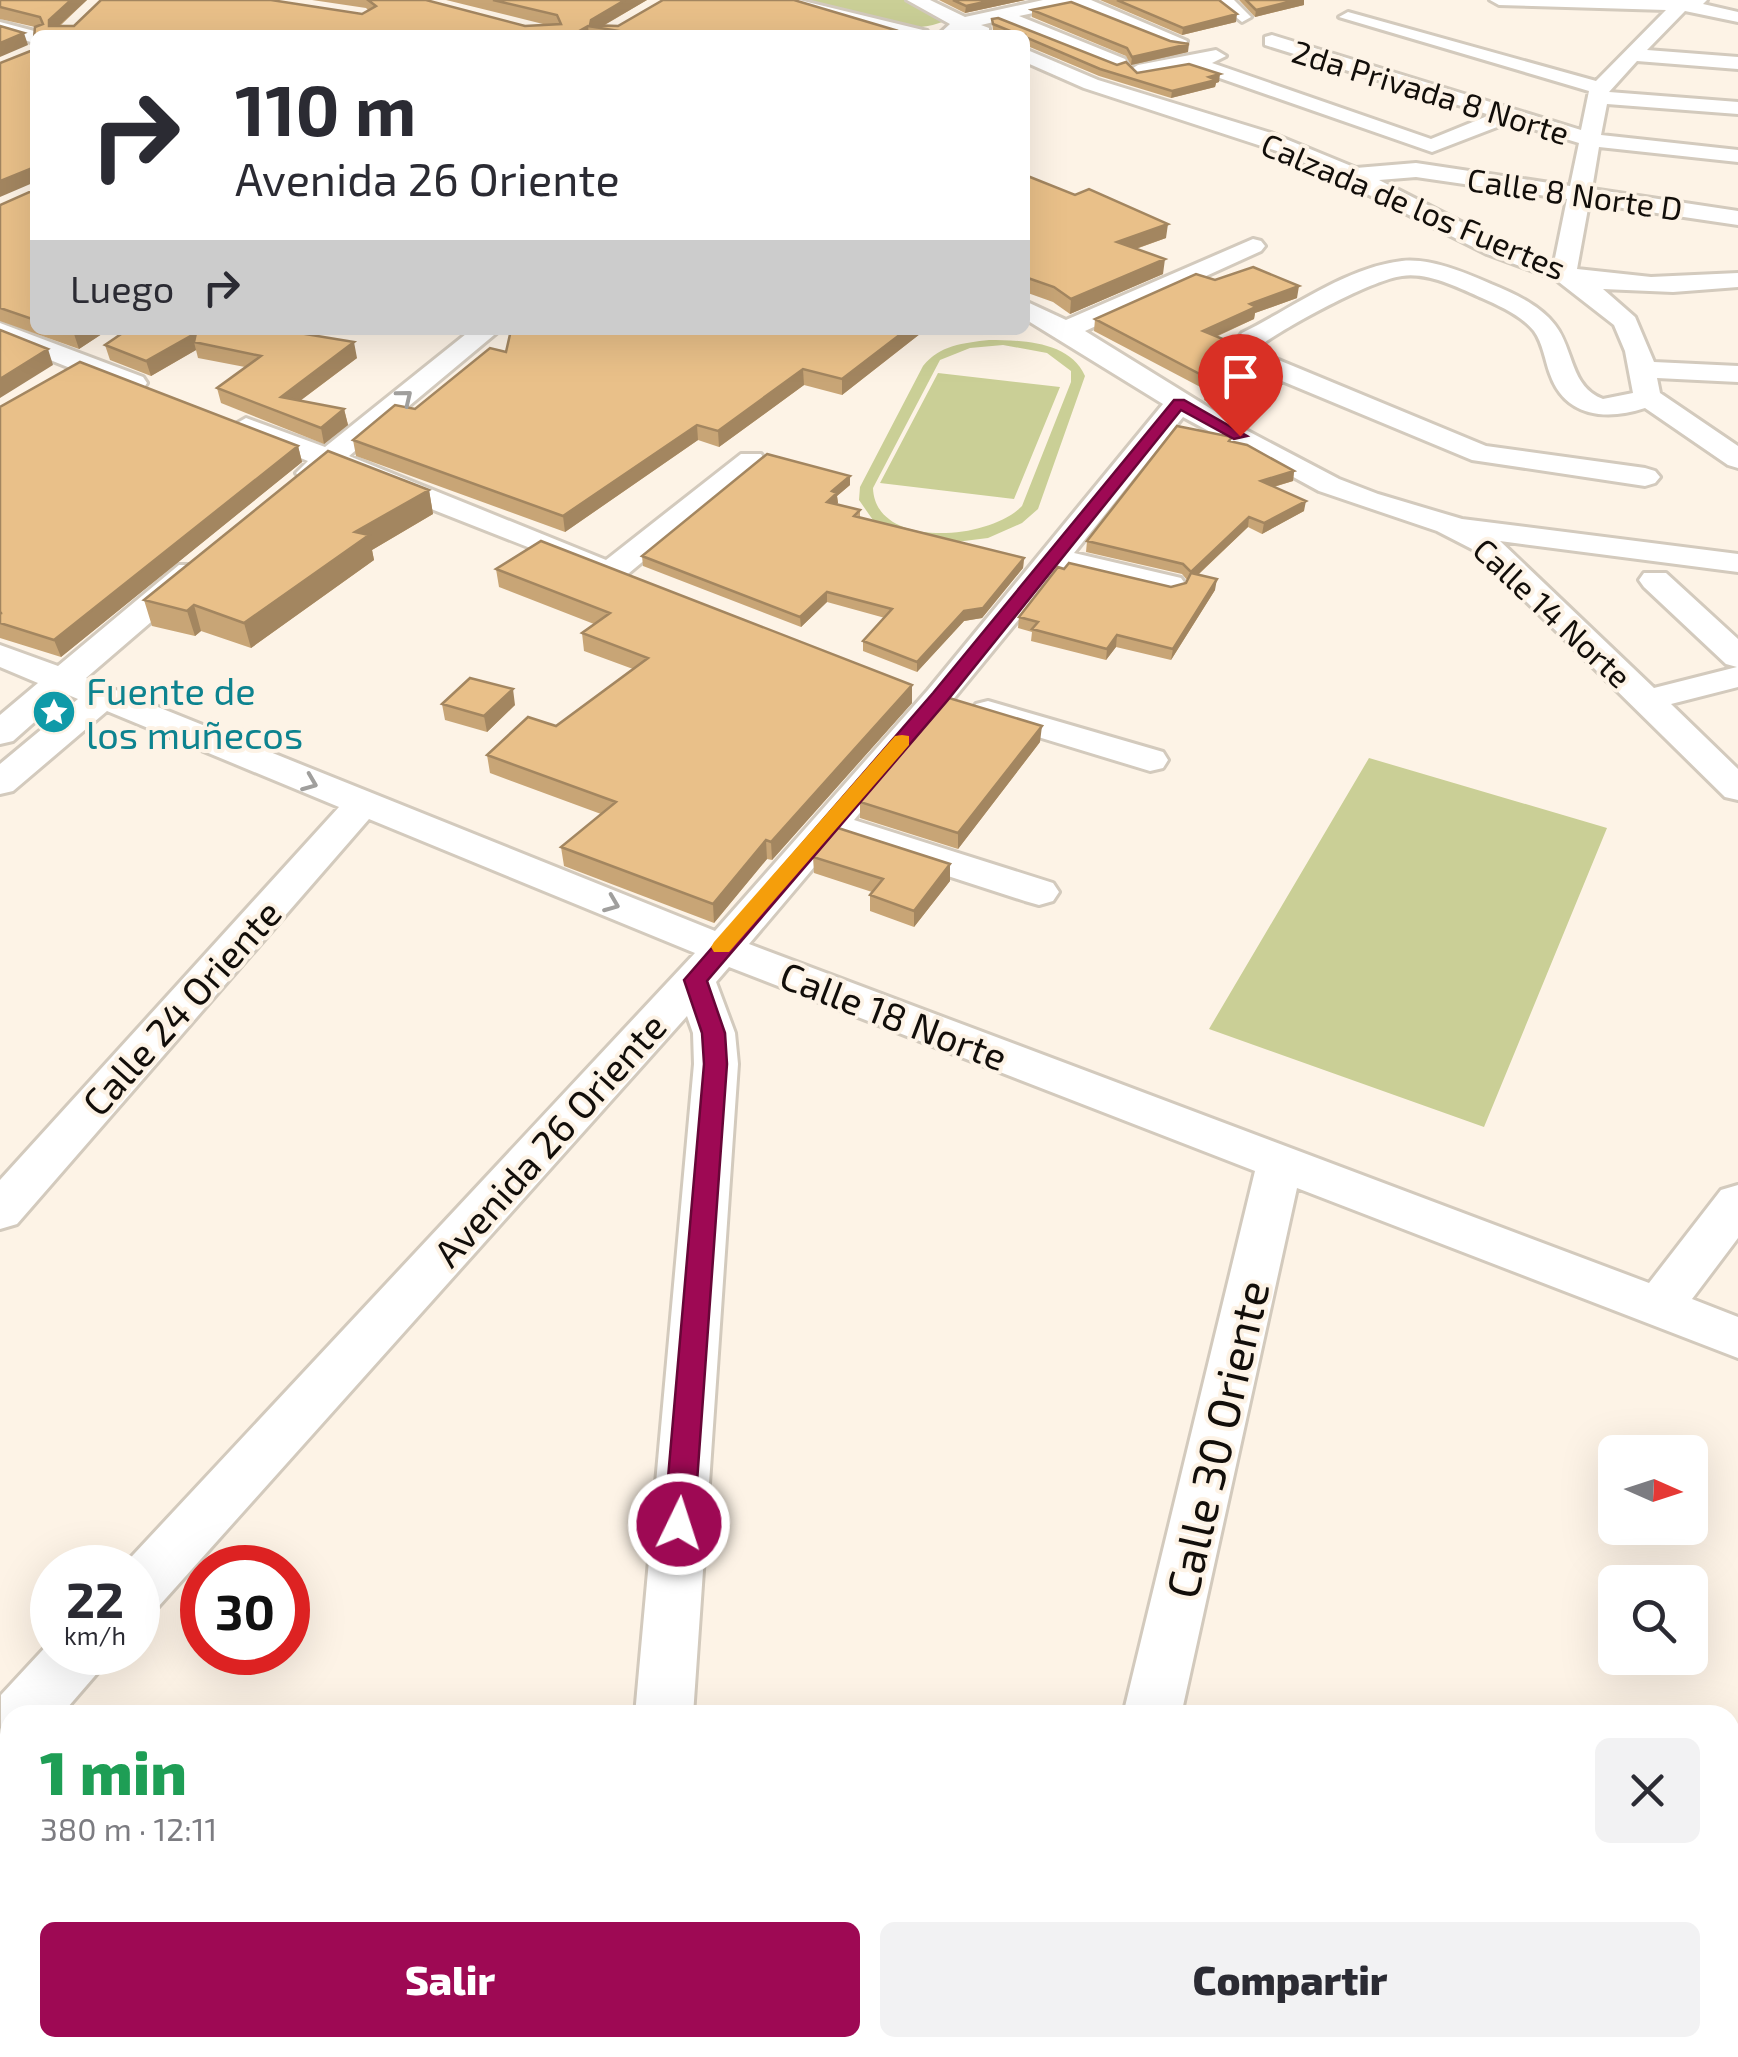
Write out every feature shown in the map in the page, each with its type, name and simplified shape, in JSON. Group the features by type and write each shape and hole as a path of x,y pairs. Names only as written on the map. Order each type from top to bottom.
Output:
{"street":[{"path":"777,0 900,30"},
{"path":"916,0 977,30"},
{"path":"954,30 964,23 998,14 1071,0 1178,41"},
{"path":"1224,0 1242,17"},
{"path":"1499,0 1690,4 1738,17"},
{"path":"1690,4 1738,31"},
{"path":"1690,4 1632,55 1598,92 1564,274 1602,299 1632,327 1645,383 1738,459"},
{"path":"1138,72 1261,46 1378,8"},
{"path":"998,14 1176,84"},
{"path":"1330,22 1598,92 1738,108"},
{"path":"0,28 30,36"},
{"name":"2da Privada 8 Norte","path":"1261,46 1591,140 1738,156"},
{"path":"1632,55 1738,63"},
{"name":"Calzada de los Fuertes","path":"1030,60 1136,99 1272,141 1353,175 1484,241 1564,274 1660,285 1738,280"},
{"path":"1189,61 1432,146 1506,116"},
{"path":"1206,98 1294,128"},
{"name":"Calle 8 Norte D","path":"1353,175 1416,170 1738,218"},
{"path":"1067,329 1253,246"},
{"path":"1644,477 1482,454 1457,446 1260,362 1248,354 1245,346 1250,339 1391,270 1425,269 1521,308 1536,318 1547,330 1571,393 1584,403 1602,408 1630,406 1645,383"},
{"name":"Calle 14 Norte","path":"1030,311 1067,329 1179,403 1331,486 1361,499 1460,526 1486,543 1738,790"},
{"path":"0,331 152,390"},
{"path":"284,495 481,335"},
{"path":"49,384 108,346"},
{"path":"1645,383 1738,374"},
{"name":"Avenida 26 Oriente","path":"160,1565 830,825 940,697 1179,403"},
{"path":"223,418 648,585"},
{"path":"612,571 751,460"},
{"path":"1460,526 1738,563"},
{"path":"0,733 209,557"},
{"path":"1052,557 1170,584"},
{"path":"1655,580 1738,657"},
{"name":"Calle 18 Norte","path":"0,656 362,804 708,964 1280,1162 1738,1338"},
{"path":"1646,700 1738,677"},
{"path":"904,683 1150,760"},
{"path":"0,783 101,698"},
{"name":"Calle 24 Oriente","path":"0,1211 362,804"},
{"path":"830,825 1039,892"},
{"path":"665,1705 716,1064 708,964"},
{"name":"Calle 30 Oriente","path":"1154,1705 1280,1162"},
{"path":"1659,1306 1738,1203"},
{"path":"31,1705 59,1675"}],"green space":[{"path":"787,0 907,0 947,20 928,26 888,27"},
{"path":"989,340 1056,349 1078,364 1085,376 1038,509 1022,523 988,538 956,542 875,523 859,500 860,487 923,366 944,349","holes":["1003,345 1047,353 1071,371 1071,382 1022,506 985,527 960,532 912,530 892,521 879,508 873,488 940,360 970,348"]},
{"path":"938,373 1060,387 1014,499 880,483"},
{"path":"1369,758 1607,828 1484,1127 1209,1029"}],"building":[{"path":"0,0 71,0 49,20 49,26 74,26 101,0 271,0 362,14 376,6 368,0 426,0 525,26 561,24 557,15 493,0 625,0 591,20 590,25 618,26 663,0 794,0 895,30 613,30 588,26 581,30 35,30 43,24 40,17 0,7"},
{"path":"953,0 993,0 966,6"},
{"path":"1117,0 1219,0 1237,14 1183,28"},
{"path":"1246,0 1296,0 1256,10"},
{"path":"1071,2 1170,41 1189,44 1132,57 1127,48 1032,10"},
{"path":"992,19 1028,30 1008,30 993,24"},
{"path":"0,26 24,33 0,43"},
{"path":"1030,31 1117,65 1126,62 1137,73 1189,64 1220,74 1209,77 1216,80 1172,91 1100,69 1030,39"},
{"path":"30,51 30,169 0,181 0,63"},
{"path":"1030,177 1075,195 1089,189 1168,224 1117,242 1165,259 1071,299 1054,287 1030,279"},
{"path":"30,192 30,318 0,308 0,205"},
{"path":"1253,267 1299,286 1250,304 1256,307 1203,331 1235,344 1240,352 1270,367 1258,373 1280,384 1230,402 1206,388 1211,380 1095,319 1196,274 1215,280"},
{"path":"0,330 48,349 0,379"},
{"path":"120,335 192,335 146,361 105,345"},
{"path":"196,335 311,335 354,342 281,397 344,409 321,428 217,388 261,356 194,342"},
{"path":"510,335 899,335 842,379 803,369 718,431 697,425 563,516 353,440 395,405 415,409 490,348 506,352"},
{"path":"80,362 298,446 54,640 0,623 0,407"},
{"path":"1177,426 1232,437 1229,441 1247,445 1294,471 1261,481 1306,501 1264,523 1249,517 1191,572 1183,564 1087,541"},
{"path":"328,451 429,490 355,532 369,535 244,623 194,605 187,611 144,600"},
{"path":"767,454 850,476 832,491 837,493 827,502 860,510 854,516 1024,558 983,608 964,611 917,662 863,641 892,609 827,592 800,617 642,556"},
{"path":"541,541 912,685 771,842 766,840 713,904 561,847 616,802 487,755 528,717 556,726 648,658 582,633 610,613 496,569"},
{"path":"1069,563 1171,587 1186,583 1191,573 1217,579 1173,649 1117,635 1107,649 1032,629 1038,622 1019,617 1058,567 1064,569"},
{"path":"470,678 513,689 484,716 442,704"},
{"path":"949,698 1042,726 958,833 860,802"},
{"path":"838,828 950,864 914,911 870,895 883,879 813,857"}],"slow traffic":[{"path":"722,947 902,740"}],"place":[{"name":"Fuente de los muñecos","path":"54,712"}],"route":[{"path":"679,1524 716,1064 714,1033 696,980 940,697 1179,403 1240,436"}]}
